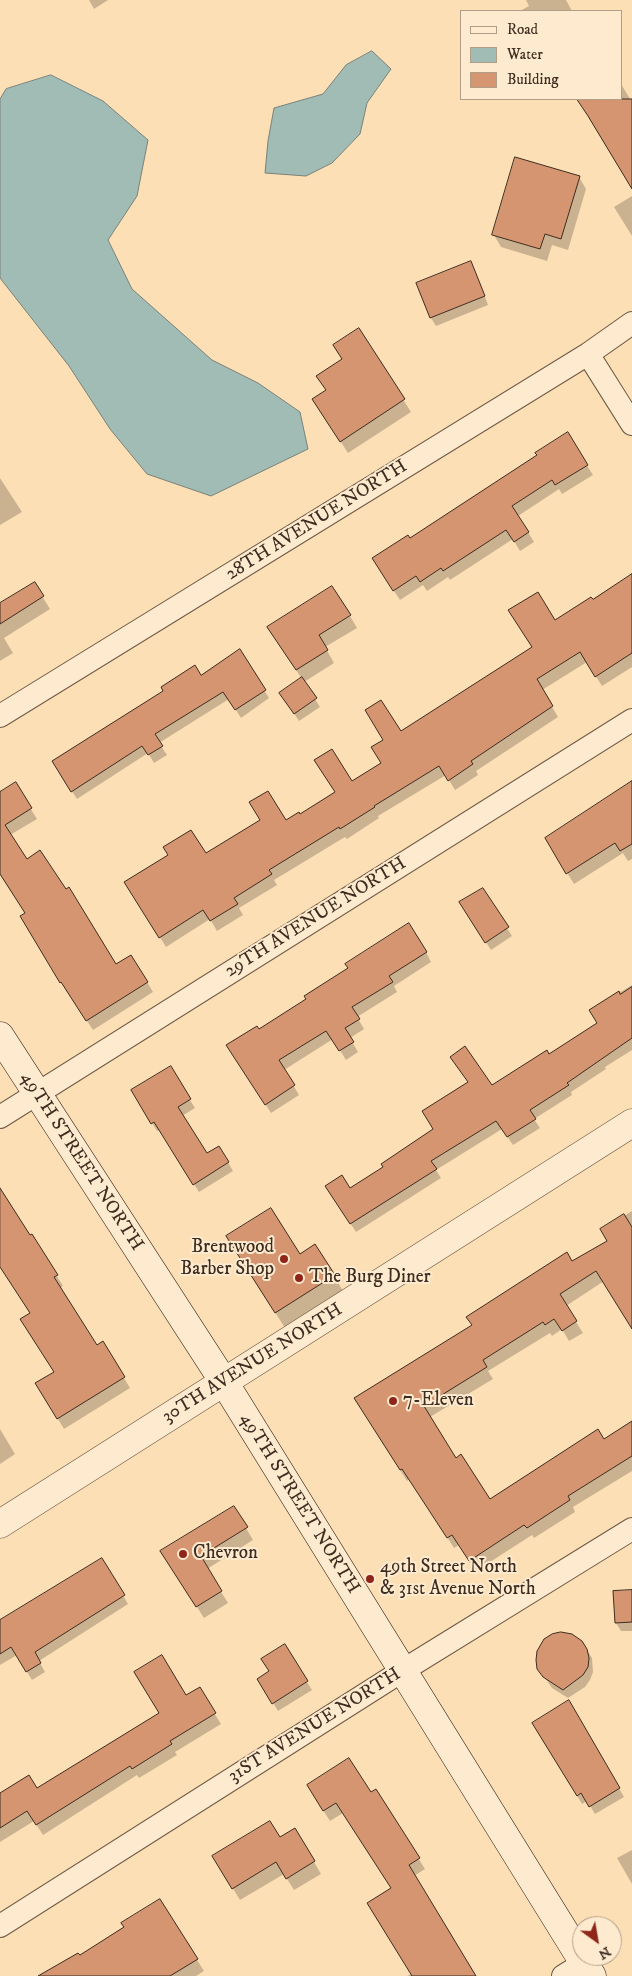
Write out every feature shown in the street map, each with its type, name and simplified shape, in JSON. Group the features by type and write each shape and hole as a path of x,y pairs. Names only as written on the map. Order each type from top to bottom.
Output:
{"main road":[{"name":"49TH STREET NORTH","path":"0,1036 224,1382 402,1671 580,1972"},
{"name":"30TH AVENUE NORTH","path":"0,1524 375,1288 632,1123"}],"street":[{"name":"28TH AVENUE NORTH","path":"0,716 588,354 632,323"},
{"path":"588,354 632,424"},
{"name":"29TH AVENUE NORTH","path":"0,1117 632,720"},
{"name":"31ST AVENUE NORTH","path":"0,1926 402,1671 632,1529"}],"water":[{"path":"372,51 391,69 367,103 360,134 332,163 306,176 265,173 274,108 323,94 346,65"},
{"path":"51,75 103,101 148,140 137,196 108,240 132,289 212,360 258,383 300,412 308,449 211,496 147,474 110,429 69,366 0,278 0,99 6,89"}],"building":[{"path":"632,99 632,189 578,100"},
{"path":"515,157 580,176 561,239 545,234 540,249 492,235"},
{"path":"471,261 485,296 430,318 416,283"},
{"path":"359,328 405,399 340,442 312,399 326,390 316,376 342,359 333,345"},
{"path":"568,432 588,465 555,485 552,480 512,506 529,532 514,542 506,530 443,571 441,568 420,582 416,576 393,591 372,558 408,535 410,538 537,455 535,453"},
{"path":"632,574 632,653 595,677 580,652 537,679 553,706 471,761 473,764 448,781 439,766 340,829 339,827 269,870 272,874 234,898 238,904 210,921 203,910 159,938 124,882 168,855 163,847 191,830 206,853 260,820 249,802 268,791 286,820 299,812 300,814 335,792 314,760 332,749 352,781 381,763 371,747 383,740 365,710 381,700 401,731 532,647 508,610 538,592 555,620"},
{"path":"35,582 44,596 0,624 0,603"},
{"path":"332,586 351,615 319,635 328,650 296,670 267,627"},
{"path":"240,649 266,690 235,710 223,692 155,734 163,746 148,755 142,746 71,792 52,761 163,691 161,687 195,665 201,675"},
{"path":"302,677 317,698 294,714 279,693"},
{"path":"632,781 632,844 620,851 615,843 566,874 545,838"},
{"path":"16,782 32,808 5,825 27,859 40,850 66,889 69,887 116,964 131,955 148,982 86,1021 60,983 20,916 25,913 0,874 0,792"},
{"path":"483,888 509,927 485,943 459,902"},
{"path":"409,923 427,952 389,976 393,982 352,1007 360,1019 345,1028 354,1042 339,1051 326,1031 279,1060 295,1085 265,1105 226,1045 257,1026 259,1029 306,999 304,996 348,968 345,964"},
{"path":"632,987 632,1038 567,1083 569,1085 530,1110 536,1119 507,1137 496,1121 431,1161 437,1169 350,1224 325,1186 342,1175 350,1188 383,1167 381,1164 433,1129 422,1111 468,1082 450,1057 465,1046 492,1085 547,1050 549,1054 597,1023 589,1010 619,991 620,994"},
{"path":"171,1066 191,1099 178,1107 207,1153 219,1146 229,1162 193,1185 154,1122 151,1124 131,1090"},
{"path":"0,1188 58,1275 54,1277 97,1345 103,1341 125,1377 57,1419 35,1383 54,1372 20,1319 30,1313 0,1267"},
{"path":"271,1208 300,1254 315,1244 335,1275 275,1313 226,1236"},
{"path":"624,1214 632,1227 632,1329 596,1271 560,1294 577,1321 562,1331 554,1319 545,1325 543,1322 483,1360 487,1367 424,1406 456,1458 461,1454 490,1499 598,1429 604,1439 632,1421 632,1456 568,1496 570,1500 527,1528 524,1525 469,1561 452,1535 447,1538 402,1469 400,1470 354,1398 472,1325 466,1317 567,1252 572,1261 607,1241 600,1229"},
{"name":"Chevron","path":"234,1506 248,1527 201,1556 222,1591 196,1607 160,1551"},
{"path":"102,1558 125,1595 35,1652 41,1663 26,1672 11,1647 0,1654 0,1620"},
{"path":"632,1590 632,1622 615,1623 613,1591"},
{"path":"561,1632 572,1634 582,1641 587,1649 589,1658 588,1667 583,1675 563,1690 543,1677 537,1669 536,1660 537,1651 544,1639 552,1634"},
{"path":"285,1644 308,1681 272,1704 257,1679 269,1671 261,1659"},
{"path":"162,1655 186,1695 200,1687 216,1713 170,1741 172,1744 132,1769 130,1766 36,1825 27,1811 0,1828 0,1793 29,1775 37,1788 159,1713 134,1672"},
{"path":"569,1700 620,1788 589,1807 581,1793 577,1796 532,1723"},
{"path":"349,1758 371,1792 376,1789 420,1858 409,1865 476,1976 412,1976 367,1903 391,1888 336,1803 323,1811 307,1785"},
{"path":"270,1821 280,1837 295,1828 315,1861 286,1879 276,1862 232,1889 212,1856"},
{"path":"160,1899 198,1959 170,1976 38,1976 78,1953 80,1955 124,1927 121,1923"}],"place":[{"name":"Brentwood Barber Shop","path":"284,1259"},
{"name":"The Burg Diner","path":"299,1278"},
{"name":"7-Eleven","path":"393,1401"},
{"name":"Chevron","path":"183,1554"},
{"name":"49th Street North & 31st Avenue North","path":"370,1579"}]}
